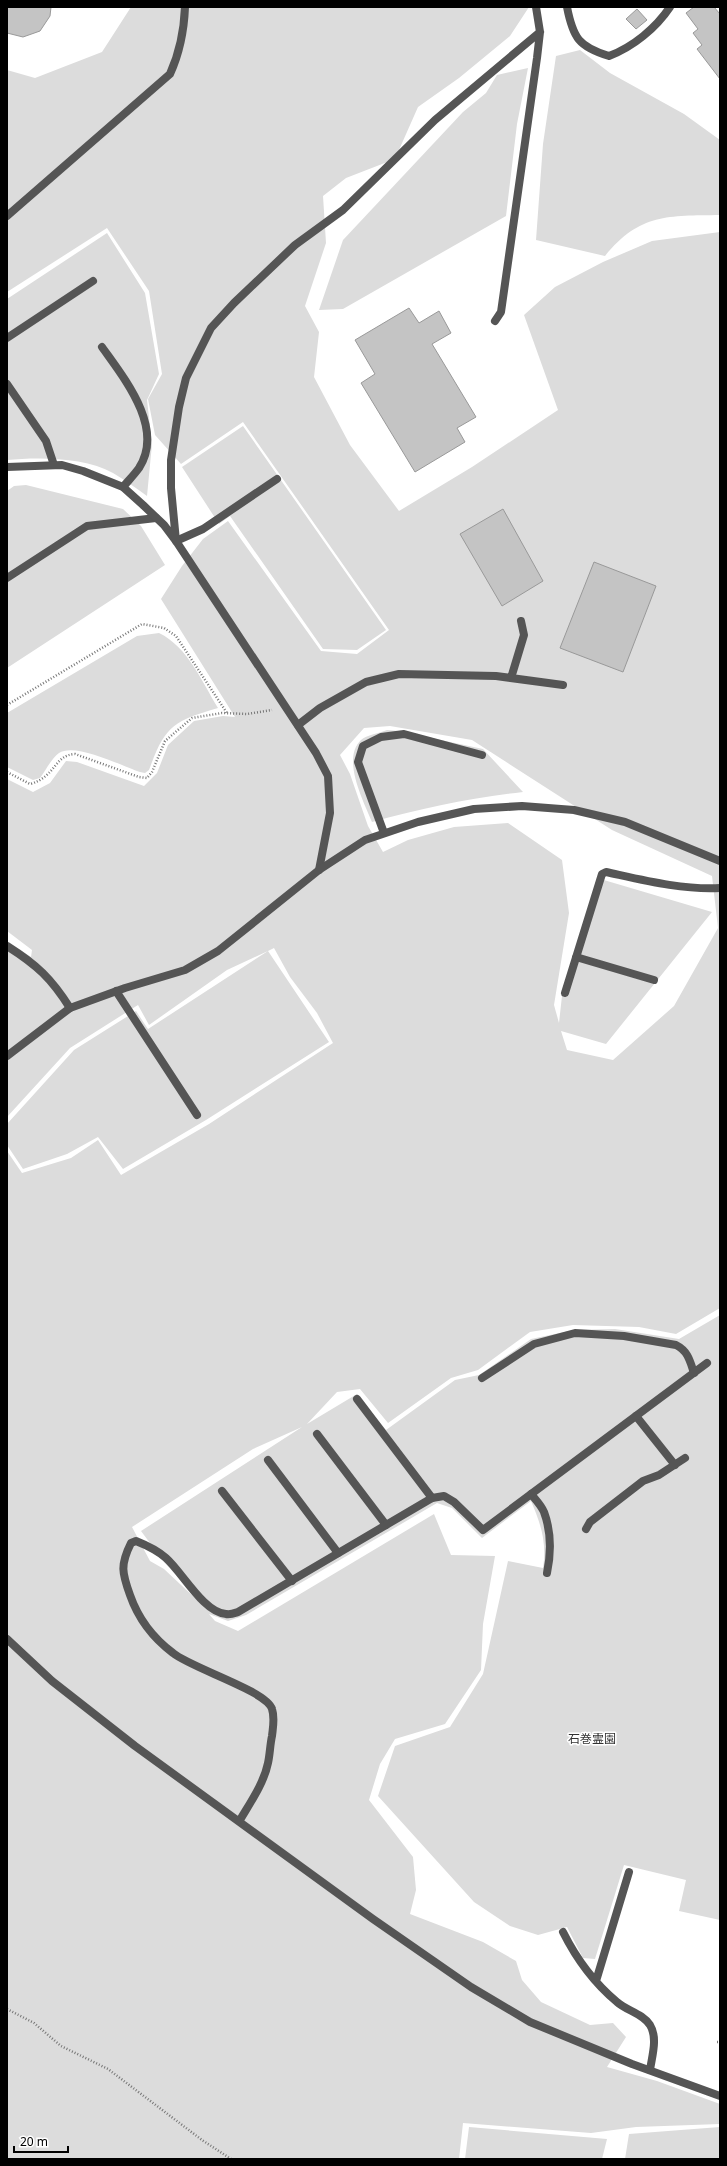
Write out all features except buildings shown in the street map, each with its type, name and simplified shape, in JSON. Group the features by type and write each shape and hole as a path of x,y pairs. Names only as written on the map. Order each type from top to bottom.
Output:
{"street":[{"path":"7,216 170,74 180,53 185,7"},
{"path":"495,321 501,312 540,32 536,7"},
{"path":"567,7 577,38 586,48 609,56 625,50 662,20 670,7"},
{"path":"176,541 171,488 171,460 179,407 186,378 211,328 234,303 295,245 343,210 435,120 540,32"},
{"path":"7,338 93,281"},
{"path":"102,347 141,406 147,436 140,467 123,487"},
{"path":"7,384 46,441 54,465"},
{"path":"7,467 54,465 83,471 123,487 156,518 176,541 316,752 328,776 330,813 319,870"},
{"path":"176,541 203,529 277,479"},
{"path":"7,578 87,526 156,518"},
{"path":"511,678 524,635 521,621"},
{"path":"298,725 320,708 366,682 399,674 496,676 563,685"},
{"path":"384,833 358,762 363,746 381,736 404,734 482,755"},
{"path":"7,1056 70,1008 185,970 218,951 319,870 365,840 418,822 474,809 522,806 574,810 625,822 720,861"},
{"path":"565,993 602,874 606,872 668,884 705,889 720,888"},
{"path":"7,946 44,972 56,985 70,1008"},
{"path":"576,957 654,980"},
{"path":"116,992 197,1114"},
{"path":"482,1378 534,1344 575,1333 624,1336 676,1345 683,1349 690,1358 694,1373"},
{"path":"240,1820 260,1785 268,1764 274,1719 272,1707 265,1699 251,1691 200,1668 174,1654 153,1635 136,1611 122,1565 131,1543 136,1541 147,1545 166,1558 205,1603 215,1611 226,1614 238,1612 432,1498 444,1496 454,1502 483,1530 707,1363"},
{"path":"357,1399 432,1498"},
{"path":"636,1416 675,1465"},
{"path":"317,1434 386,1525"},
{"path":"586,1529 590,1522 643,1481 659,1475 685,1458"},
{"path":"268,1460 338,1553"},
{"path":"222,1491 292,1580"},
{"path":"531,1494 544,1511 550,1555 547,1573"},
{"path":"7,1639 52,1680 135,1746 240,1820 373,1919 472,1987 530,2022 720,2096"},
{"path":"596,1981 629,1872"},
{"path":"563,1932 576,1958 596,1981 618,2003 634,2012 650,2025 654,2043 650,2070"}],"path":[{"path":"7,705 142,624 164,628 176,636 227,713"},
{"path":"7,772 30,784 42,781 52,772 60,760 67,754 75,754 140,777 147,778 152,772 165,741 192,718 227,713 247,714 286,708"},
{"path":"7,2009 34,2023 61,2046 108,2069 202,2140 231,2159"}],"green space":[{"name":"石巻霊園","path":"131,7 529,7 510,36 459,78 418,107 395,159 346,178 323,196 326,243 305,306 319,332 314,377 350,445 399,511 472,467 558,410 524,315 555,287 603,262 652,241 720,232 720,1308 676,1334 639,1327 573,1325 530,1332 478,1370 451,1378 388,1423 360,1389 337,1392 307,1424 357,1394 386,1430 455,1380 479,1375 531,1339 574,1330 615,1329 679,1339 720,1315 720,1920 679,1911 686,1880 624,1865 595,1959 583,1958 567,1927 538,1935 510,1926 474,1902 378,1796 395,1746 450,1727 483,1674 508,1561 543,1568 544,1542 538,1518 531,1501 482,1538 452,1508 437,1503 246,1615 228,1621 209,1614 215,1621 238,1631 434,1514 451,1555 495,1556 483,1624 481,1670 445,1724 395,1739 380,1764 369,1800 413,1857 416,1890 410,1914 483,1942 516,1961 522,1980 541,2002 590,2025 613,2023 626,2037 607,2067 657,2081 720,2104 720,2124 636,2127 591,2133 463,2123 459,2159 7,2159 7,1151 22,1173 71,1158 98,1140 121,1175 209,1124 333,1043 317,1013 290,977 274,948 227,970 149,1025 138,1005 70,1048 7,1117 7,941 31,957 32,950 7,931 7,779 33,792 50,783 66,761 77,762 144,786 157,773 168,745 194,721 223,716 235,717 161,599 182,566 203,539 228,521 321,651 357,654 389,630 243,422 181,464 155,435 148,399 162,374 149,291 107,228 7,292 7,70 35,78 102,52","holes":["390,726 472,740 612,830 712,876 718,928 674,1006 613,1060 567,1050 561,1031 606,1044 712,912 597,878 562,996 559,1023 554,1005 569,913 562,860 508,823 454,827 408,840 383,852 368,826 350,774 340,755 364,728","302,1427 141,1531 164,1562 189,1589 196,1599 164,1569 150,1561 132,1527 253,1449"]},
{"path":"580,50 610,73 684,114 720,140 720,215 670,217 643,224 618,242 605,256 536,240 543,144 556,56"},
{"path":"528,68 517,124 506,216 343,309 319,310 343,240 463,112 486,93 497,75"},
{"path":"107,233 145,293 159,374 147,400 152,444 147,496 113,473 89,464 61,459 7,460 7,299"},
{"path":"243,426 386,630 357,650 323,649 230,516 219,524 182,467"},
{"path":"26,485 123,509 141,526 165,565 7,668 7,491 14,486"},
{"path":"159,633 169,639 186,656 218,708 190,717 173,727 166,734 160,744 149,770 145,773 140,772 99,756 76,750 66,750 56,755 40,778 33,780 7,767 7,713 137,636"},
{"path":"387,730 399,731 483,749 523,792 447,804 372,822 356,781 353,758 355,748 363,738"},
{"path":"268,951 329,1042 206,1120 123,1169 98,1137 67,1154 23,1169 7,1145 7,1124 74,1050 136,1011 148,1029"},
{"path":"469,2127 607,2139 602,2159 465,2159"},
{"path":"720,2127 720,2159 625,2159 629,2134"}]}
